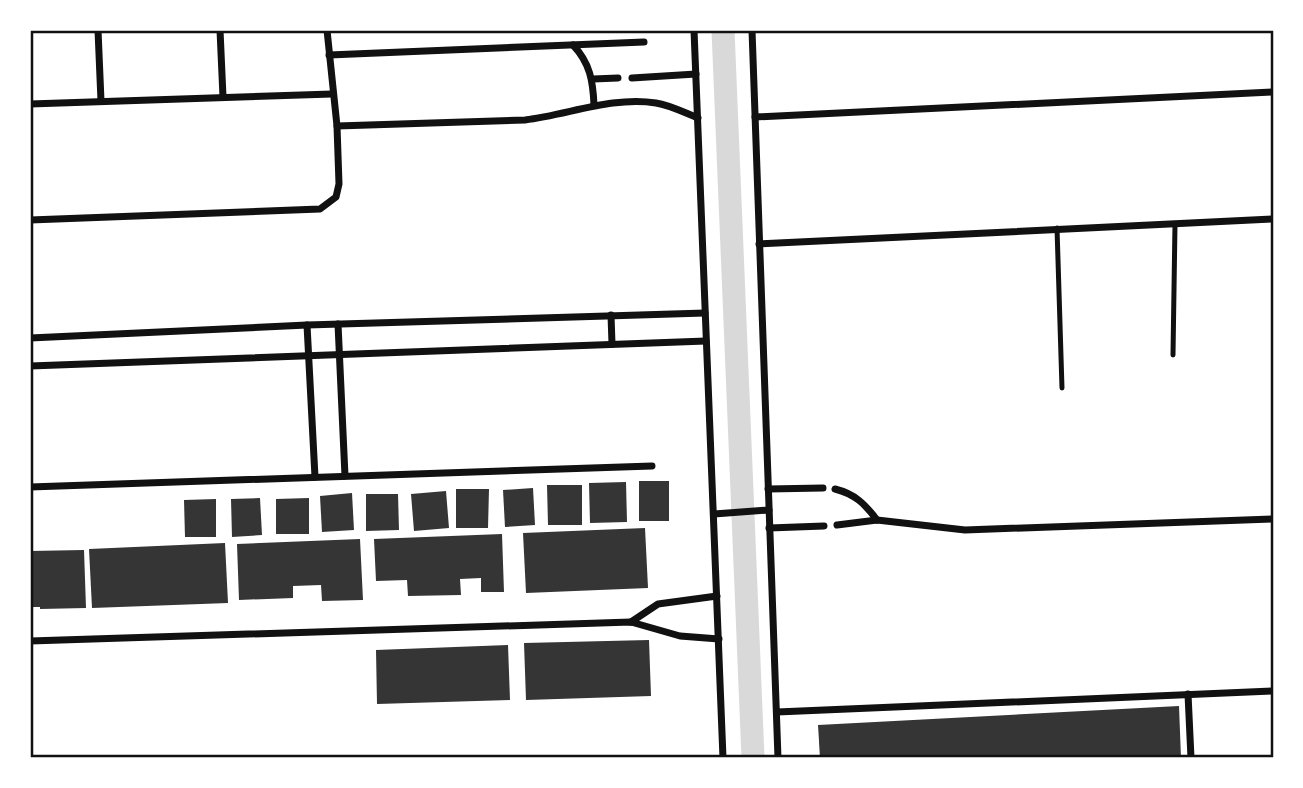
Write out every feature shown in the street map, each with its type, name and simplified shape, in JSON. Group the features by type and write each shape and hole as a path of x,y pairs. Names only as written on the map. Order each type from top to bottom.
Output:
{"street":[{"path":"98,30 101,102"},
{"path":"220,30 223,97"},
{"path":"30,220 320,209 335,197 339,184 337,126 327,30"},
{"path":"694,30 706,341 716,513 723,758"},
{"path":"752,30 778,758"},
{"path":"329,55 644,42"},
{"path":"573,45 582,55 593,79 594,105"},
{"path":"632,78 696,74"},
{"path":"593,79 618,78"},
{"path":"755,117 1273,92"},
{"path":"30,104 332,94"},
{"path":"337,126 525,120 554,117 594,105 637,101 660,103 698,118"},
{"path":"759,244 1273,219"},
{"path":"30,338 307,325 705,313"},
{"path":"611,315 612,344"},
{"path":"338,324 345,476"},
{"path":"307,325 315,477"},
{"path":"30,366 706,341"},
{"path":"30,487 652,466"},
{"path":"768,489 823,488"},
{"path":"835,489 851,493 864,503 877,520"},
{"path":"716,513 769,510"},
{"path":"836,525 877,520 965,530 1273,519"},
{"path":"769,528 824,526"},
{"path":"631,622 658,604 717,596"},
{"path":"30,641 631,622 680,636 719,639"},
{"path":"776,712 1273,691"},
{"path":"1188,694 1191,758"}],"lane":[{"path":"1173,355 1175,224"},
{"path":"1057,228 1062,388"}],"building":[{"path":"639,481 669,481 669,521 639,521"},
{"path":"626,482 627,522 590,523 589,483"},
{"path":"547,485 582,485 582,525 548,525"},
{"path":"533,488 535,525 505,527 503,490"},
{"path":"456,489 489,489 488,528 456,528"},
{"path":"446,491 449,528 414,531 411,494"},
{"path":"352,493 354,530 322,532 320,496"},
{"path":"366,494 398,494 399,530 366,531"},
{"path":"260,498 262,535 232,537 231,499"},
{"path":"309,498 309,534 276,534 276,499"},
{"path":"216,499 216,537 185,537 184,500"},
{"path":"645,528 648,588 526,593 523,533"},
{"path":"502,534 504,592 481,592 481,578 460,579 461,595 408,596 407,580 376,581 374,539"},
{"path":"360,539 363,600 322,601 321,585 293,586 293,598 239,600 237,544"},
{"path":"225,543 228,603 92,608 89,549"},
{"path":"84,550 86,608 30,607 30,551"},
{"path":"649,640 651,696 526,700 524,643"},
{"path":"508,645 510,700 377,704 376,650"},
{"path":"1179,706 1181,758 820,758 818,725"}],"waterway":[{"path":"723,30 753,758"}]}
